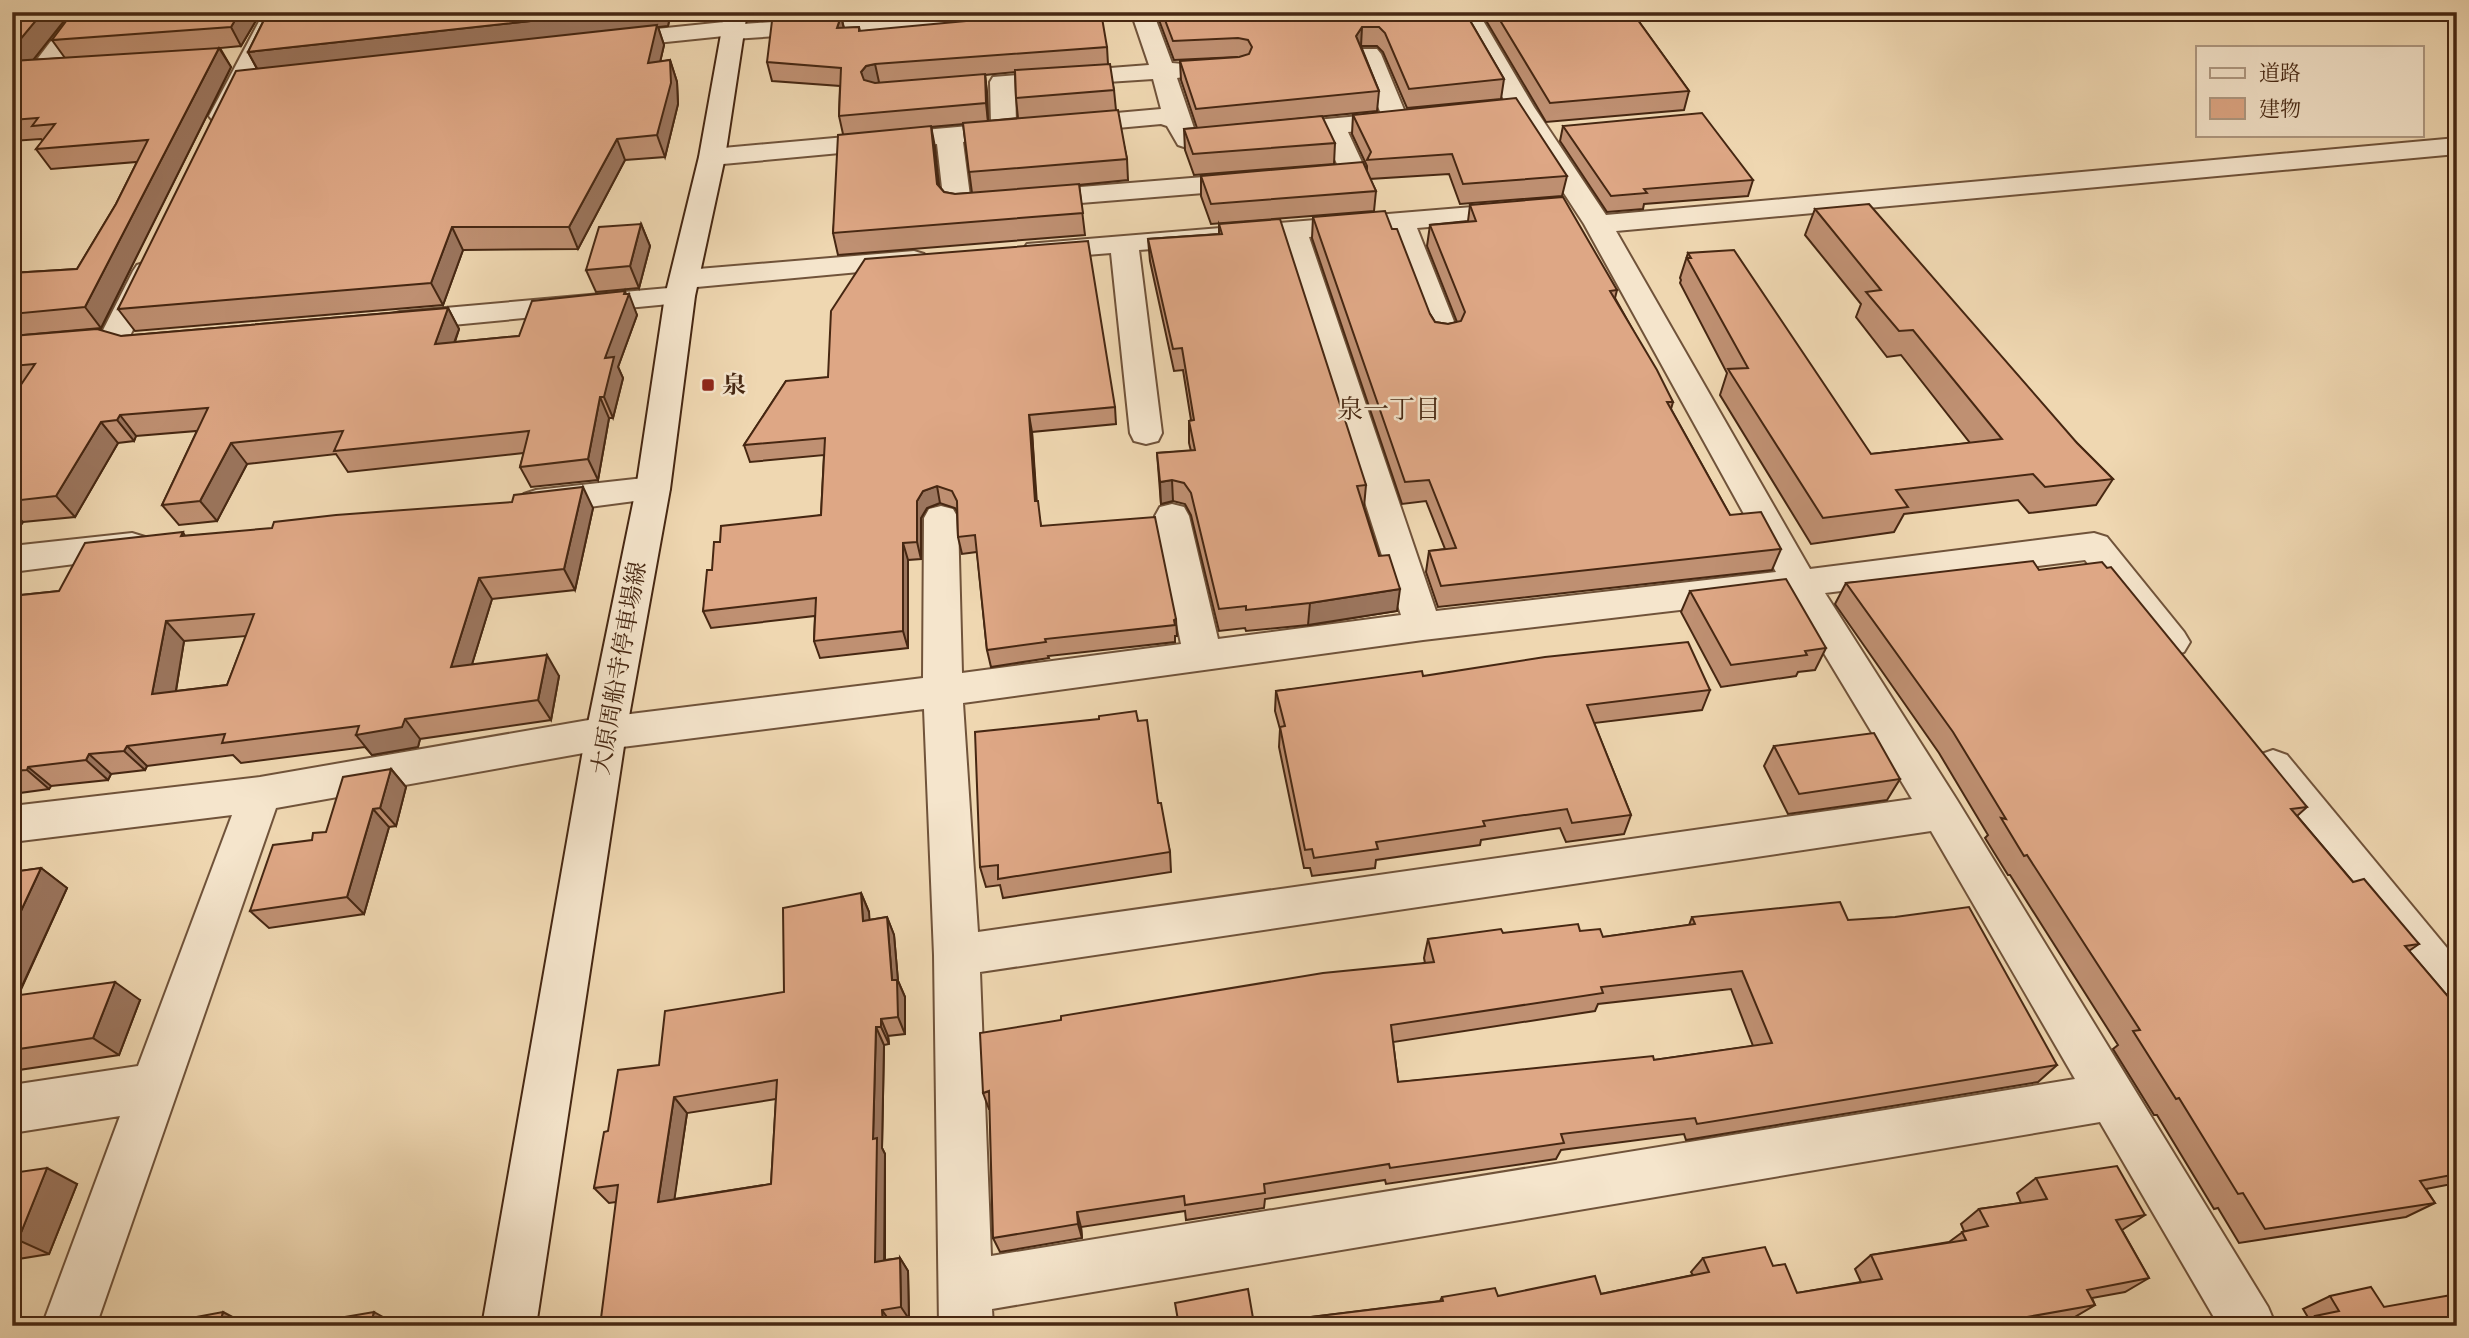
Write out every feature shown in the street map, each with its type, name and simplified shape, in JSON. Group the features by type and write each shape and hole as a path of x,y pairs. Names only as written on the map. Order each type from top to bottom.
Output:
{"street":[{"path":"67,68 31,70 85,12"},
{"path":"214,133 237,84 238,57 276,12"},
{"path":"580,44 734,24 1027,12"},
{"path":"1142,12 1177,121 1187,140 1424,117"},
{"path":"1466,12 1530,120 1573,211 1942,812 2249,1326"},
{"name":"大原周船寺停車場線","path":"509,1326 606,733 653,489 683,287 712,157 734,24"},
{"path":"1369,54 1396,120"},
{"path":"975,84 1213,68"},
{"path":"237,84 265,81"},
{"path":"1002,82 1004,130"},
{"path":"712,157 1163,116 1177,121"},
{"path":"949,135 958,205 1354,173 1332,126"},
{"path":"1015,252 1400,220 1573,211 2457,146"},
{"path":"1400,220 1444,334"},
{"path":"1292,229 1423,626"},
{"path":"1124,243 1146,433"},
{"path":"113,341 155,254"},
{"path":"374,324 946,257"},
{"path":"503,506 653,489"},
{"path":"1172,516 1202,655"},
{"path":"941,518 943,691 957,955 966,1306 2110,1097"},
{"path":"12,559 162,543"},
{"path":"12,824 260,793 606,733 943,691 1423,626 2094,546 2198,674"},
{"path":"2249,738 2457,995"},
{"path":"69,1326 260,793"},
{"path":"957,955 1942,812"},
{"path":"12,1109 154,1087"}],"building":[{"path":"12,12 43,12 19,41 12,42"},
{"path":"73,12 240,12 231,27 52,40"},
{"path":"268,12 613,12 248,52"},
{"path":"987,12 1101,12 1107,47 866,66 861,72 864,80 875,83 985,74 986,103 839,116 841,68 767,62 772,21 841,16 837,28 859,27 859,31 987,19"},
{"path":"1162,12 1465,12 1504,79 1409,89 1385,33 1379,27 1362,27 1356,36 1379,91 1196,109 1180,61 1239,57 1249,54 1252,47 1248,40 1238,38 1173,41"},
{"path":"1495,12 1632,12 1689,91 1550,103"},
{"path":"657,25 648,63 670,60 671,83 657,135 617,139 569,227 452,227 431,283 118,309 236,71"},
{"path":"219,48 85,307 12,314 12,273 77,269 116,204 148,140 36,149 55,124 32,126 38,118 12,120 12,61"},
{"path":"1110,64 1114,90 1016,98 1015,70"},
{"path":"1516,98 1567,176 1463,184 1452,154 1367,160 1371,152 1353,115"},
{"path":"1118,110 1127,159 969,172 963,123"},
{"path":"1702,113 1753,180 1644,189 1647,193 1611,196 1563,126"},
{"path":"1322,116 1335,143 1193,154 1184,129"},
{"path":"931,126 937,184 944,192 955,194 1079,184 1083,213 833,233 838,135"},
{"path":"1363,162 1376,191 1211,204 1201,176"},
{"path":"1563,197 1617,290 1610,291 1657,370 1673,402 1667,402 1730,515 1761,512 1781,549 1441,586 1429,551 1456,548 1429,480 1405,482 1313,217 1385,211 1392,229 1397,229 1430,314 1435,322 1448,324 1461,321 1465,312 1430,225 1476,221 1470,205"},
{"path":"1869,204 2077,443 2113,479 2045,487 2033,474 1896,490 1908,507 1823,518 1728,369 1748,368 1687,258 1691,258 1688,253 1734,250 1871,454 2002,439 1913,330 1899,331 1866,292 1881,290 1815,209"},
{"path":"1280,219 1366,485 1357,486 1379,556 1389,555 1400,589 1310,603 1246,610 1246,606 1219,609 1191,493 1184,483 1172,480 1160,482 1157,453 1195,450 1189,421 1194,420 1182,348 1173,349 1148,239 1222,234 1219,224"},
{"path":"641,224 630,266 586,270 599,227"},
{"path":"1088,241 1115,407 1029,415 1035,501 1038,501 1041,526 1155,517 1175,625 1045,639 1046,642 987,650 975,535 958,537 957,501 952,491 937,486 923,491 917,501 917,542 903,543 903,631 814,641 816,598 703,611 707,570 712,570 714,542 720,542 721,526 821,515 825,438 744,445 786,381 828,377 831,311 865,259"},
{"path":"625,291 624,294 629,294 605,358 614,357 604,397 600,397 588,459 520,467 529,431 334,451 343,431 231,443 200,501 162,505 208,408 120,415 117,420 101,422 56,496 12,501 12,398 35,364 12,366 12,336 97,329 121,336 448,308 435,344 519,336 532,301"},
{"path":"583,487 564,569 479,578 451,667 547,655 538,700 405,719 402,727 356,735 359,726 222,743 225,734 127,746 124,751 89,754 86,760 12,771 12,596 59,591 85,543 183,532 181,536 272,528 274,522 336,515 512,502 514,495","holes":["254,614 227,685 152,694 166,621"]},
{"path":"2033,561 2039,570 2102,562 2107,568 2111,567 2307,807 2291,809 2353,882 2364,879 2419,944 2405,946 2457,1007 2457,1035 2449,1036 2457,1046 2457,1174 2420,1181 2435,1203 2265,1229 2243,1193 2238,1194 2179,1098 2176,1099 2133,1031 2140,1030 2027,855 2024,856 2001,818 2006,819 1953,732 1846,583"},
{"path":"1786,579 1826,648 1805,651 1807,655 1731,665 1690,591"},
{"path":"1688,642 1710,690 1587,705 1631,815 1572,823 1567,809 1483,821 1485,826 1376,842 1378,849 1314,858 1312,849 1305,850 1280,727 1285,726 1276,691 1422,671 1423,676 1545,657"},
{"path":"1136,711 1138,721 1147,720 1158,803 1161,803 1170,852 998,879 998,865 980,867 975,732 1099,719 1099,716"},
{"path":"1874,733 1900,779 1799,794 1774,746"},
{"path":"391,769 380,808 373,809 347,897 250,911 273,845 312,840 313,833 326,832 343,777"},
{"path":"41,868 12,930 12,872"},
{"path":"861,893 863,921 887,917 892,980 897,980 898,1017 881,1019 881,1027 876,1027 873,1139 877,1138 875,1262 900,1258 901,1307 882,1310 883,1326 600,1326 618,1185 594,1188 604,1132 608,1131 618,1070 659,1065 665,1011 784,992 783,908","holes":["777,1080 771,1184 658,1202 674,1097"]},
{"path":"1840,902 1848,920 1969,907 2057,1065 1697,1124 1695,1118 1561,1134 1564,1143 1390,1168 1389,1164 1264,1184 1265,1193 1185,1205 1184,1196 1077,1212 1078,1224 993,1238 989,1091 983,1093 980,1033 1061,1020 1061,1016 1323,973 1434,962 1428,939 1501,929 1503,933 1578,924 1580,931 1600,929 1603,937 1695,924 1692,917","holes":["1742,971 1772,1043 1654,1060 1653,1056 1398,1082 1391,1025 1603,993 1601,987"]},
{"path":"115,982 93,1038 12,1050 12,996"},
{"path":"2117,1166 2145,1215 2116,1220 2149,1278 2087,1290 2095,1305 1993,1323 1994,1326 1179,1326 1175,1303 1248,1289 1254,1324 1443,1301 1442,1297 1495,1288 1498,1296 1595,1276 1601,1294 1709,1272 1703,1258 1765,1247 1773,1266 1785,1264 1797,1293 1882,1279 1871,1255 1966,1240 1962,1232 1988,1226 1979,1209 2047,1199 2036,1178"},
{"path":"47,1168 18,1240 12,1241 12,1173"},
{"path":"2371,1287 2384,1307 2457,1294 2457,1326 2321,1326 2315,1316 2339,1311 2330,1296"},
{"path":"223,1312 219,1326 148,1326"},
{"path":"374,1312 370,1326 292,1326"}],"place":[{"name":"泉","path":"708,385"}],"district":[{"name":"泉一丁目","path":"1389,409"}]}
